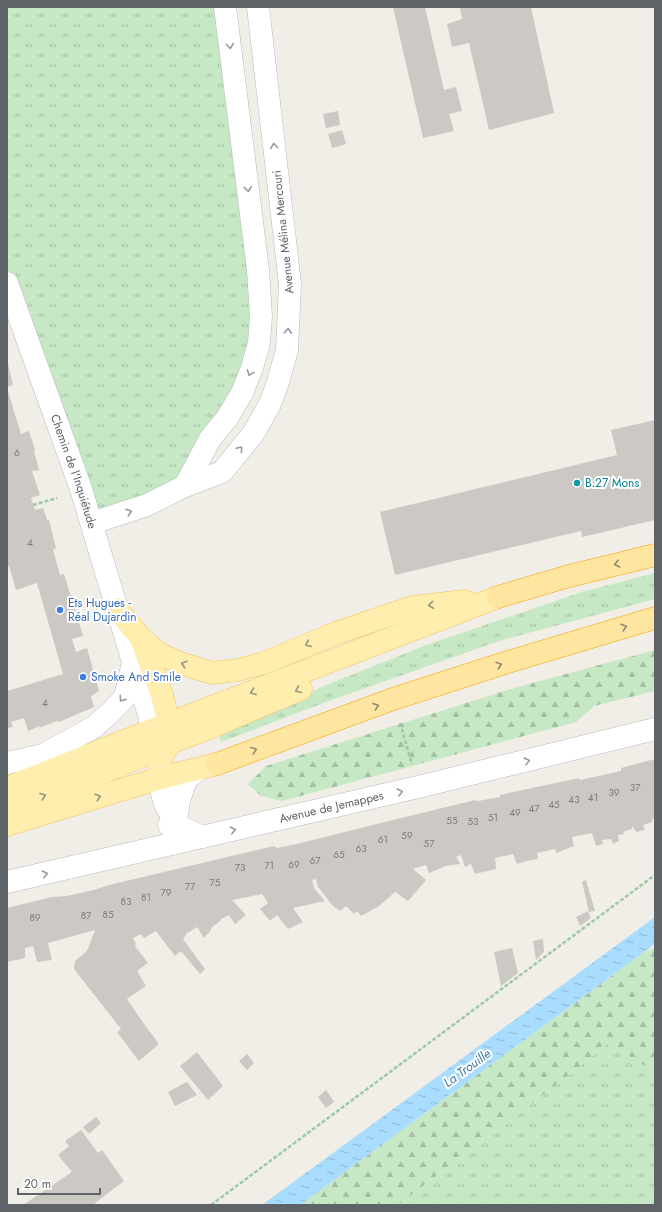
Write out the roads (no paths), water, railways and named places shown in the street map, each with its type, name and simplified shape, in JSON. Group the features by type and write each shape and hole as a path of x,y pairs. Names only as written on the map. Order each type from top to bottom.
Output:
{"highway":[{"path":"498,597 569,576 655,555"},
{"path":"208,767 400,697 511,661 655,618"}],"main road":[{"path":"117,609 140,637 158,653 180,663 212,673 238,670 264,663 336,633 413,607 498,597"},
{"path":"7,824 159,749 498,597"},
{"path":"7,788 159,749 165,750 172,742 209,728 452,624 498,597"},
{"path":"140,637 162,695 159,749"},
{"path":"7,810 83,781 159,749 208,767"}],"street":[{"path":"185,486 210,439 227,418 242,393 252,368 258,343 261,316 258,270 225,7"},
{"name":"Avenue Mélina Mercouri","path":"92,523 148,505 185,486 222,472 253,434 270,404 287,350 290,284 289,264 258,7"},
{"name":"Chemin de l'Inquiétude","path":"7,283 92,523 159,749 162,793 165,804 173,819"},
{"path":"43,755 94,726 111,712 125,697 134,662"},
{"name":"Avenue de Jemappes","path":"7,882 418,787 655,729"},
{"path":"7,763 43,755 159,749"},
{"path":"140,852 164,832 177,814 179,800 187,778 208,767"},
{"path":"173,819 177,826 202,837"}],"water":[{"name":"La Trouille","path":"655,917 655,944 300,1205 262,1205"}],"place":[{"name":"B.27 Mons","path":"577,483"},
{"name":"Ets Hugues - Réal Dujardin","path":"60,610"},
{"name":"Smoke And Smile","path":"83,677"}]}
